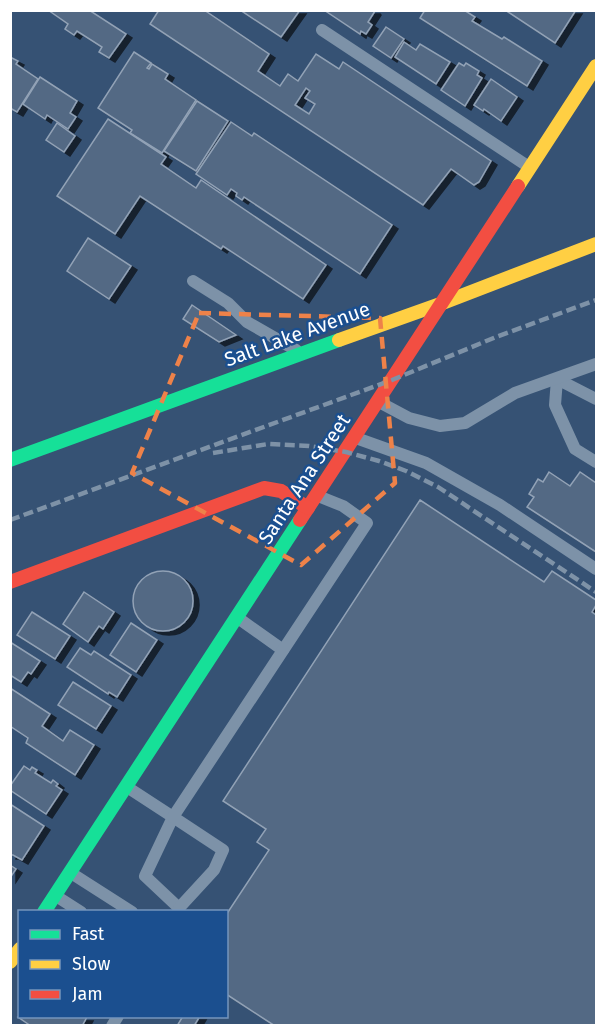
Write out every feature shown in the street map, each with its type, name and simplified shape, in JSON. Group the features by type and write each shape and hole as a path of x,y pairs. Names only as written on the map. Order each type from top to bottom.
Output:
{"street":[{"name":"Santa Ana Street","path":"45,910 597,66"},
{"name":"Salt Lake Avenue","path":"10,460 440,304 597,244"},
{"path":"10,582 264,488 280,490 308,508"}],"lane":[{"path":"322,30 530,167"},
{"path":"193,281 228,303 247,322 301,353"},
{"path":"378,401 409,418 440,426 465,423 515,393 597,364"},
{"path":"557,379 597,399"},
{"path":"557,379 555,405 575,449 597,462"},
{"path":"355,437 426,463 500,505 597,568"},
{"path":"126,786 173,817 224,850 214,870 179,910 145,876 173,817 367,523 343,506 317,495"},
{"path":"237,617 283,650"},
{"path":"70,872 129,910"},
{"path":"54,896 78,910"}],"highlighted area":[{"path":"199,313 380,318 395,483 301,565 132,473"}],"building":[{"path":"48,10 89,10 126,34 109,58 99,52 102,47 77,31 74,35 65,29 68,24"},
{"path":"159,10 204,10 269,54 258,71 280,86 288,74 298,81 316,54 339,69 343,62 491,161 479,182 474,185 451,169 423,205 150,24","holes":["306,88 310,91 305,98 315,104 309,114 295,105"]},
{"path":"240,10 300,10 281,37"},
{"path":"324,10 375,11 368,22 372,25 366,34 361,31 360,34"},
{"path":"425,10 464,10 475,17 472,21 502,39 504,37 542,61 527,86 420,18"},
{"path":"505,10 576,10 555,43"},
{"path":"386,27 404,39 391,58 373,46"},
{"path":"404,42 416,50 420,44 450,62 436,84 395,57"},
{"path":"134,52 151,63 147,68 149,69 152,64 168,74 165,79 196,100 162,153 130,133 132,130 98,108"},
{"path":"10,57 38,79 17,112 10,108"},
{"path":"459,63 464,66 466,63 479,71 477,75 482,78 465,106 441,90"},
{"path":"40,77 77,101 70,113 76,117 68,129 47,115 45,119 23,104"},
{"path":"491,79 517,97 501,121 474,105"},
{"path":"197,101 228,121 196,171 164,151"},
{"path":"108,119 166,157 161,164 196,188 201,180 326,265 303,299 223,246 221,249 140,196 115,234 57,196"},
{"path":"231,122 252,136 254,133 392,225 360,274 244,197 242,200 231,189 227,195 196,174"},
{"path":"57,123 75,136 64,152 46,140"},
{"path":"88,238 131,266 109,299 67,271"},
{"path":"192,305 236,335 219,342 183,319"},
{"path":"549,472 570,486 580,472 596,483 596,552 527,507 534,497 529,494 538,479 543,482"},
{"path":"420,500 544,582 552,571 596,600 592,612 596,615 596,1026 275,1026 228,995 228,912 269,850 257,842 266,829 223,801"},
{"path":"163,571 184,580 193,601 184,622 163,631 142,622 133,601 142,580"},
{"path":"84,592 114,612 103,629 99,626 88,642 63,624"},
{"path":"32,612 70,636 55,659 17,635"},
{"path":"131,623 157,640 136,672 110,655"},
{"path":"10,642 40,661 31,674 28,672 21,682 10,675"},
{"path":"80,648 91,655 94,651 131,675 117,697 109,692 108,694 67,667"},
{"path":"73,682 111,706 96,729 58,705"},
{"path":"10,688 50,714 42,726 63,741 70,730 94,745 75,775 26,743 28,738 10,726"},
{"path":"24,766 30,770 32,767 37,770 35,773 51,783 53,780 62,790 46,814 10,790 10,786"},
{"path":"10,804 44,826 22,860 10,855"},
{"path":"10,865 16,869 10,878"},
{"path":"19,1018 86,1018 82,1026 31,1026"},
{"path":"182,1018 199,1018 194,1026 177,1026"}],"railway":[{"path":"10,520 392,380 496,337 596,300"},
{"path":"213,453 268,444 309,446 346,452 379,461 438,487 596,592"}],"traffic: fast":[{"path":"10,460 339,340"},
{"path":"45,910 300,520"}],"traffic: slow":[{"path":"518,186 596,66"},
{"path":"339,340 596,244"},
{"path":"10,962 18,952"}],"traffic: jam":[{"path":"300,520 518,186"},
{"path":"10,582 264,488 281,491 308,508"}]}
